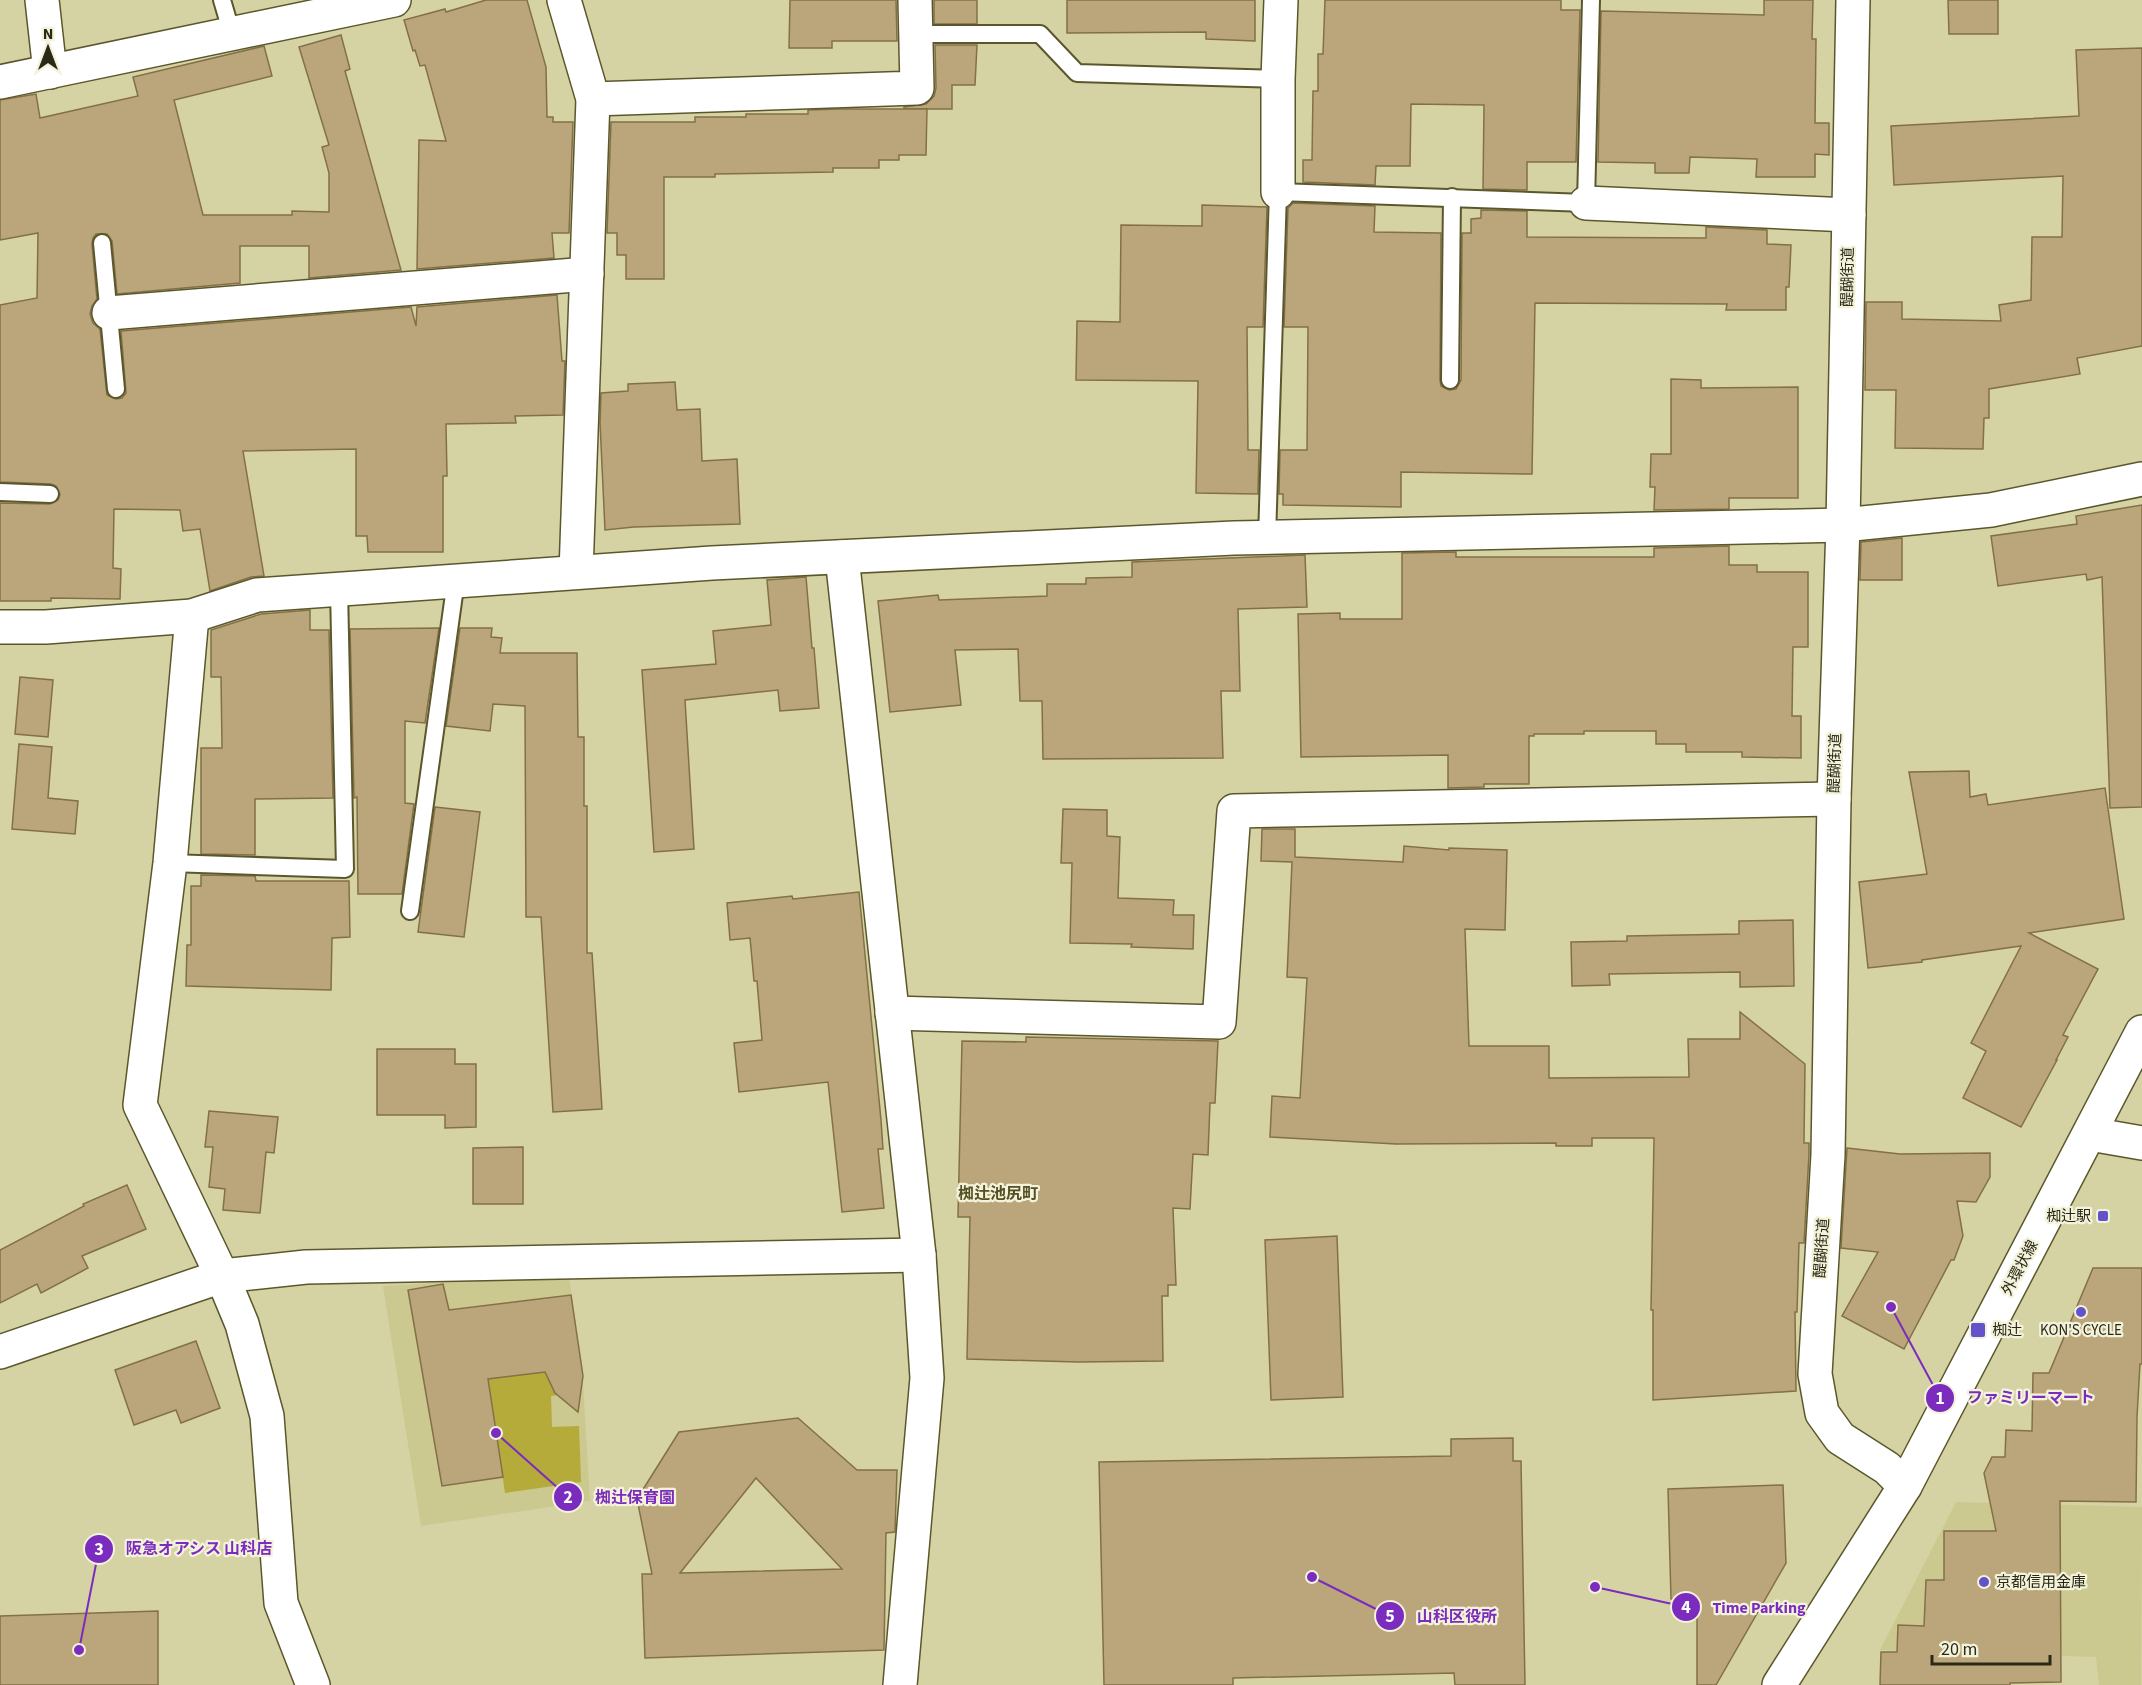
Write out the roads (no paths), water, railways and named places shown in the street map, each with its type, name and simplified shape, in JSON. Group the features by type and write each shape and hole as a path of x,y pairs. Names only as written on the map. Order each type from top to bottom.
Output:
{"street":[{"path":"42,0 50,72"},
{"path":"0,82 394,0"},
{"path":"564,0 592,99 576,572"},
{"path":"592,99 917,88 915,0"},
{"path":"1278,192 1281,0"},
{"name":"醍醐街道","path":"1853,0 1828,1155 1815,1374 1822,1413 1840,1438 1887,1468 1905,1486"},
{"path":"1586,203 1849,215"},
{"path":"109,314 587,274"},
{"path":"0,627 46,627 192,616 257,595 576,572 842,557 1267,538 1843,525 1991,510 2142,479"},
{"path":"842,557 919,1255 927,1378 900,1685"},
{"path":"192,616 171,864 140,1105 222,1276 242,1324 267,1416 281,1603 314,1685"},
{"path":"892,1013 1219,1022 1234,811 1834,799"},
{"name":"外環状線","path":"1779,1685 1905,1486 2142,1032"},
{"path":"2090,1134 2142,1143"},
{"path":"0,1352 222,1276 306,1267 919,1255"}],"lane":[{"path":"222,0 232,34"},
{"path":"1267,538 1278,192 1586,203 1591,0"},
{"path":"916,33 1040,34 1077,73 1278,79"},
{"path":"1450,380 1452,197"},
{"path":"102,243 116,389"},
{"path":"0,492 50,494"},
{"path":"410,911 456,580"},
{"path":"171,864 345,869 339,589"}],"place":[{"name":"椥辻駅","path":"2103,1216"},
{"name":"ファミリーマート","path":"1891,1307"},
{"name":"KON'S CYCLE","path":"2081,1312"},
{"name":"椥辻","path":"1978,1330"},
{"name":"椥辻保育園","path":"496,1433"},
{"name":"山科区役所","path":"1312,1577"},
{"name":"京都信用金庫","path":"1984,1582"},
{"name":"Time Parking","path":"1595,1587"},
{"name":"阪急オアシス 山科店","path":"79,1650"}],"district":[{"name":"椥辻池尻町","path":"998,1194"}]}
